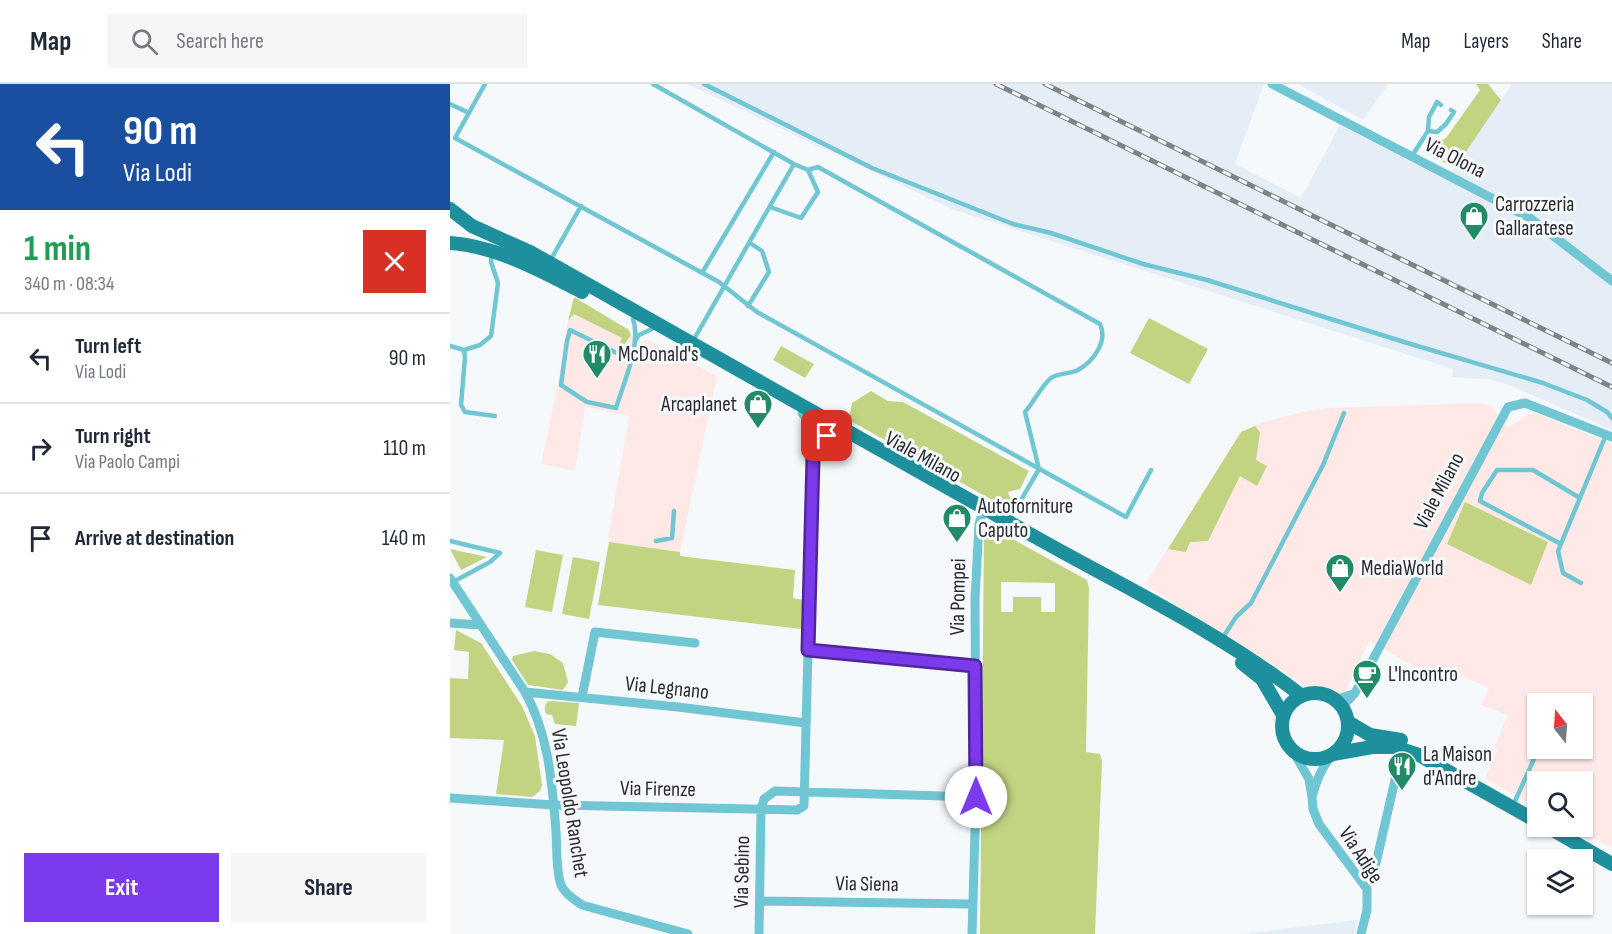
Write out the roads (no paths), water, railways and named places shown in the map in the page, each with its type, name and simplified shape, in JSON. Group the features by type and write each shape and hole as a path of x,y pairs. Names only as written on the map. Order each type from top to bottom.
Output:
{"main road":[{"name":"Viale Milano","path":"450,212 472,226 510,242 546,267 633,319 1248,666 1262,679 1283,715"},
{"path":"450,212 451,227"},
{"name":"Viale Milano","path":"450,243 465,244 546,267 692,344 1221,639 1302,696"},
{"path":"1527,808 1430,751 1404,741 1370,735 1348,722 1338,704 1325,695 1313,693 1302,696 1287,707 1283,715 1282,736 1287,746 1303,758 1314,760 1372,747 1394,747 1419,755 1527,816"},
{"path":"1333,754 1345,740 1348,722"},
{"path":"1567,837 1611,860"},
{"path":"1576,837 1611,860"}],"street":[{"name":"Via Olona","path":"1272,84 1530,218 1612,281"},
{"name":"Viale Milano","path":"1338,704 1355,693 1508,408 1525,403 1609,436"},
{"path":"802,413 811,425 813,458 805,793"},
{"path":"813,458 823,439 837,433"},
{"name":"Via Pompei","path":"972,934 976,797 975,598 979,524 982,514"},
{"name":"Via Leopoldo Ranchet","path":"452,580 525,692 543,731 554,805 561,884 569,896 582,905 688,934"},
{"path":"450,622 480,625"},
{"path":"582,697 595,632 694,643"},
{"path":"808,650 975,666"},
{"name":"Via Legnano","path":"525,692 806,723"},
{"name":"Via Adige","path":"1294,753 1309,779 1313,809 1319,824 1367,889 1368,899 1361,934"},
{"path":"1312,797 1325,764 1333,754"},
{"path":"1361,881 1374,872 1398,768"},
{"path":"761,810 764,799 775,791 976,797"},
{"name":"Via Firenze","path":"450,798 554,805 797,810 804,806 805,793"},
{"name":"Via Sebino","path":"759,934 761,810"},
{"name":"Via Siena","path":"760,900 972,904"}],"lane":[{"path":"485,84 455,138 702,273 725,287 756,312 1126,517 1151,470"},
{"path":"653,84 794,164 808,170 818,167 1100,324 1103,338 1093,358 1078,370 1052,377 1025,412 1039,469 1009,522"},
{"path":"704,84 872,168 1013,224 1061,236 1143,264 1208,280 1543,383 1587,400 1607,412 1612,418"},
{"path":"1412,156 1428,131 1429,117 1437,102 1441,105"},
{"path":"450,104 469,113"},
{"path":"1428,131 1437,132 1446,124 1454,112 1451,110"},
{"path":"702,273 774,153"},
{"path":"692,344 794,164"},
{"path":"770,207 801,218 818,192 808,170"},
{"path":"546,267 581,206"},
{"path":"748,306 768,272 762,251 750,243"},
{"path":"450,346 464,350 480,345 491,336 498,283 491,262 492,252"},
{"path":"631,360 570,330 561,385 587,402 616,408 631,360 635,341 633,319"},
{"path":"635,341 639,335 652,329"},
{"path":"464,350 460,405 465,412 495,416"},
{"path":"1221,639 1236,617 1251,603 1323,465 1344,413"},
{"path":"1581,583 1563,573 1558,551 1609,436"},
{"path":"1561,544 1480,501 1482,493 1497,470 1533,470 1580,498"},
{"path":"656,541 672,538 674,511"},
{"path":"450,541 500,553 490,562 452,580"},
{"path":"1515,801 1534,759"}],"railway":[{"path":"996,84 1612,387"},
{"path":"1045,84 1612,363"}],"place":[{"name":"Carrozzeria Gallaratese","path":"1474,242"},
{"name":"McDonald's","path":"597,380"},
{"name":"Arcaplanet","path":"758,430"},
{"name":"Autoforniture Caputo","path":"957,544"},
{"name":"MediaWorld","path":"1340,594"},
{"name":"L'Incontro","path":"1367,700"},
{"name":"La Maison d'Andre","path":"1402,792"}]}
